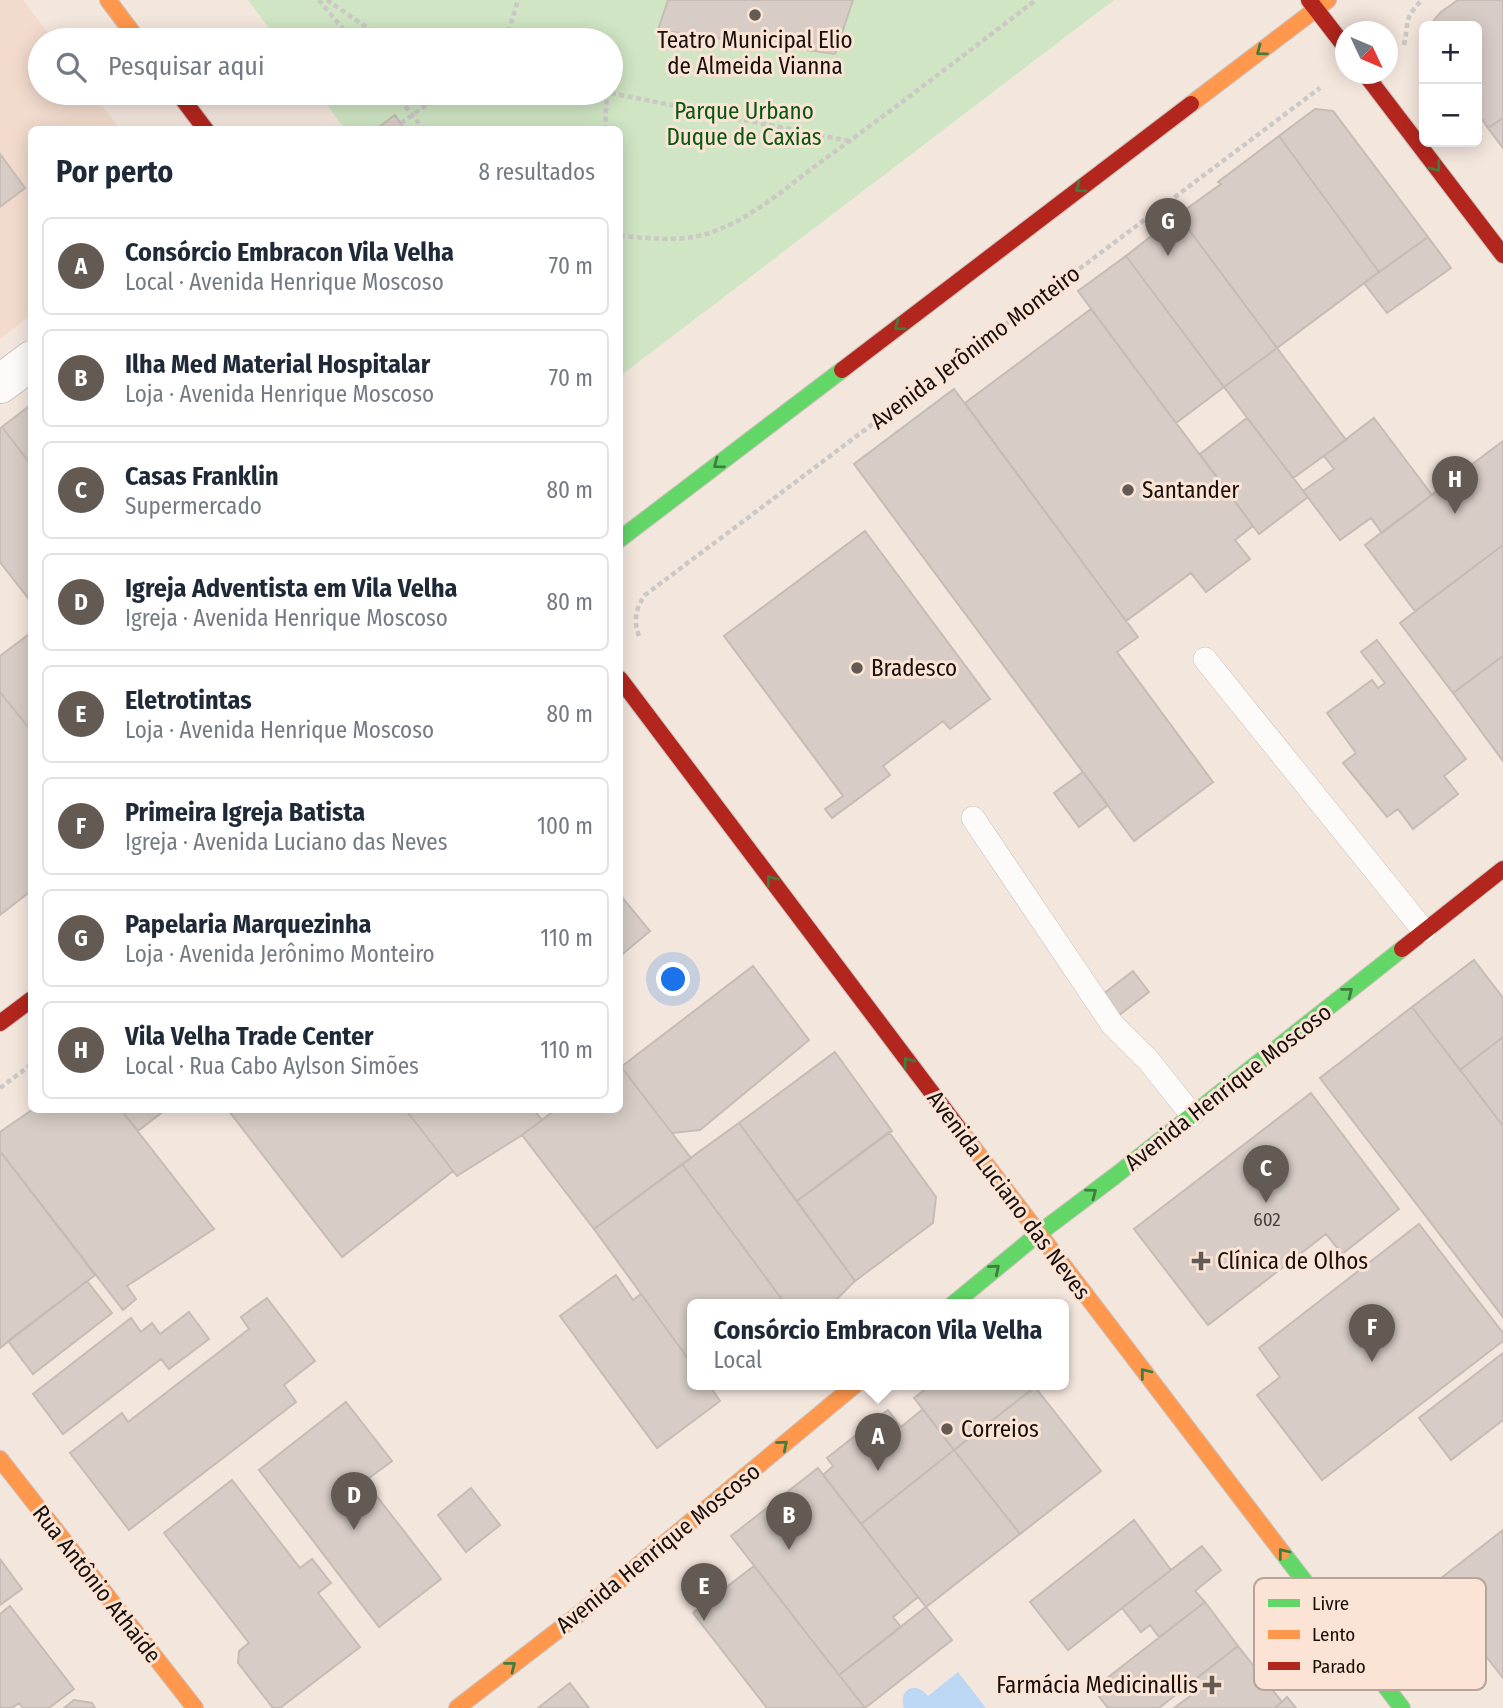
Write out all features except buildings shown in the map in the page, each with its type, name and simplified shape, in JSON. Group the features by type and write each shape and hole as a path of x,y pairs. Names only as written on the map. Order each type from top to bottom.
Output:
{"main road":[{"path":"108,0 129,28"},
{"path":"623,537 1317,3 1335,31"},
{"path":"1373,84 1503,255"},
{"path":"187,105 203,126"},
{"name":"Avenida Luciano das Neves","path":"623,682 1038,1234 1302,1578"},
{"name":"Avenida Henrique Moscoso","path":"959,1299 1038,1234 1503,869"},
{"path":"0,1023 28,1002"},
{"name":"Avenida Henrique Moscoso","path":"457,1708 583,1611 849,1390"},
{"name":"Rua Antônio Athaíde","path":"0,1459 195,1708"},
{"name":"Avenida Luciano das Neves","path":"1388,1690 1402,1708"}],"street":[{"path":"0,384 28,363"}],"lane":[{"path":"1205,659 1424,931"},
{"path":"973,818 1112,1024 1148,1060 1192,1115"}],"path":[{"path":"319,0 342,28"},
{"path":"327,0 366,28"},
{"path":"510,28 518,0"},
{"path":"623,236 689,238 736,222 850,141 1036,0"},
{"path":"1398,50 1405,44 1406,26 1411,13 1422,0"},
{"name":"Avenida Jerônimo Monteiro","path":"641,641 635,616 645,595 1311,93 1321,87 1332,86 1351,90 1357,84"},
{"path":"623,96 850,141"},
{"path":"405,105 421,126"},
{"path":"401,123 426,105"},
{"path":"605,126 608,105"},
{"path":"0,1088 28,1067"}],"shaded area":[{"path":"0,0 23,0 44,28 28,28 28,105 101,105 118,126 28,126 28,317 0,339"}],"green space":[{"name":"Parque Urbano Duque de Caxias","path":"248,0 1114,0 623,374 623,126 343,126 327,105 623,105 623,28 269,28"}],"water":[{"path":"958,1672 986,1708 904,1708 904,1696 909,1689 918,1689 928,1696"}],"traffic: fast":[{"path":"623,537 842,370"},
{"path":"959,1299 1038,1234 1402,949"},
{"path":"1282,1552 1302,1578"},
{"path":"1388,1690 1402,1708"}],"traffic: slow":[{"path":"108,0 129,28"},
{"path":"1191,104 1328,0"},
{"path":"960,1130 1282,1552"},
{"path":"457,1708 583,1611 849,1390"},
{"path":"0,1459 195,1708"}],"traffic: jam":[{"path":"1309,0 1335,34"},
{"path":"1373,84 1503,255"},
{"path":"842,370 1191,104"},
{"path":"187,105 203,126"},
{"path":"623,683 960,1130"},
{"path":"1402,949 1503,869"},
{"path":"0,1023 28,1002"}],"place":[{"name":"Teatro Municipal Elio de Almeida Vianna","path":"755,15"},
{"name":"Papelaria Marquezinha","path":"1168,256"},
{"name":"Santander","path":"1128,490"},
{"name":"Vila Velha Trade Center","path":"1455,514"},
{"name":"Bradesco","path":"857,668"},
{"name":"Casas Franklin","path":"1266,1203"},
{"name":"Clínica de Olhos","path":"1201,1261"},
{"name":"Primeira Igreja Batista","path":"1372,1362"},
{"name":"Correios","path":"947,1429"},
{"name":"Consórcio Embracon Vila Velha","path":"878,1471"},
{"name":"Igreja Adventista em Vila Velha","path":"354,1530"},
{"name":"Ilha Med Material Hospitalar","path":"789,1550"},
{"name":"Eletrotintas","path":"704,1621"},
{"name":"Farmácia Medicinallis","path":"1212,1685"}]}
